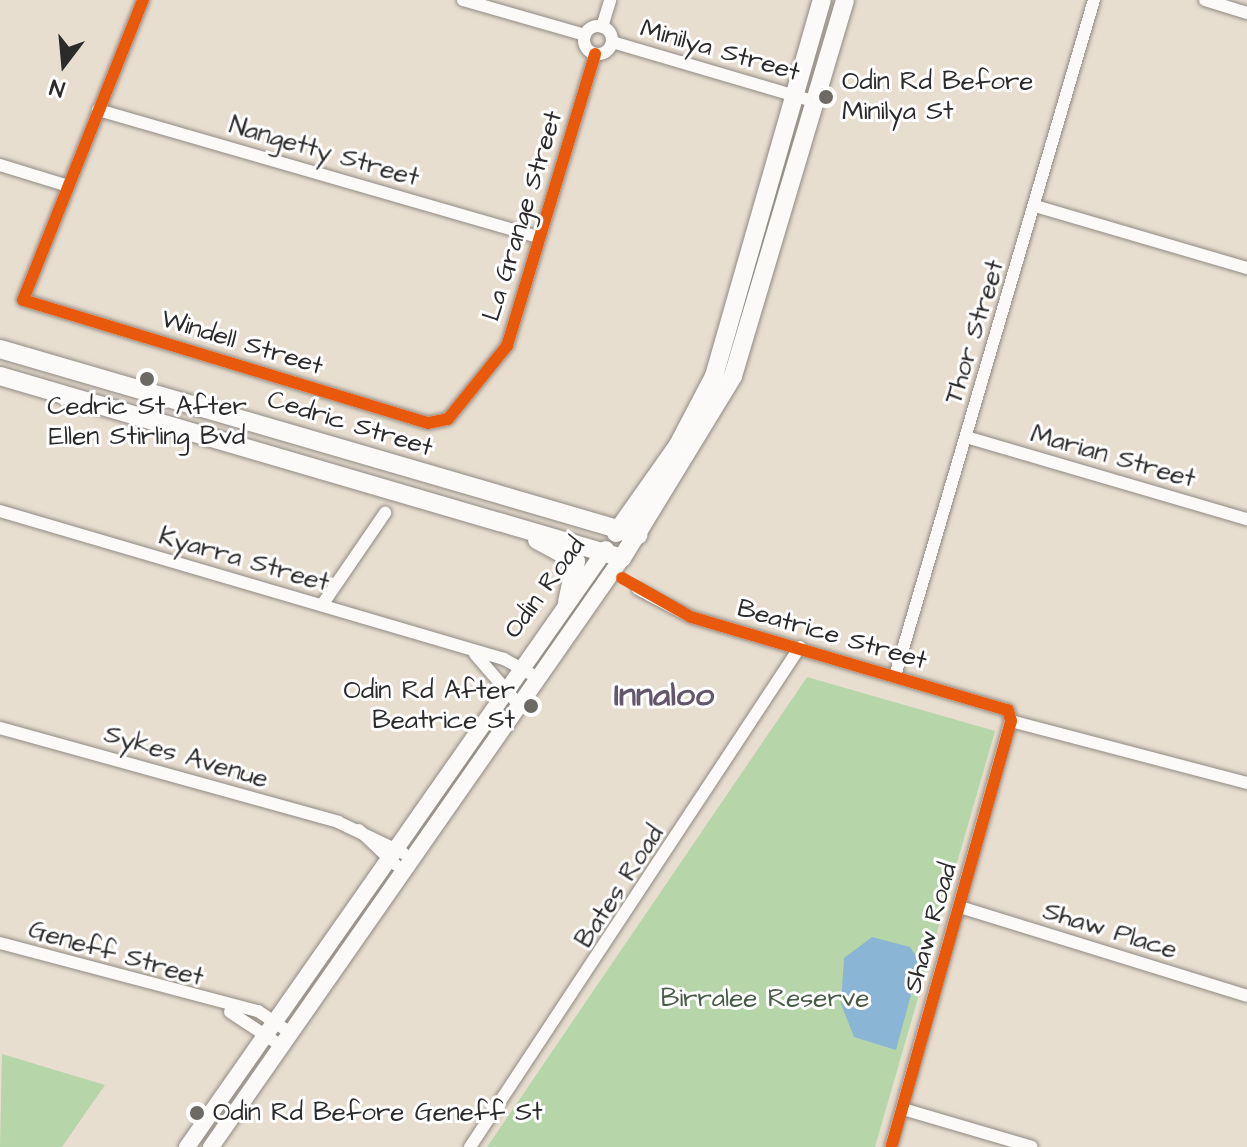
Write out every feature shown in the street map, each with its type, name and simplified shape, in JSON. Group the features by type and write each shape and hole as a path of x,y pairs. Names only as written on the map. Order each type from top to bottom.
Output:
{"main road":[{"name":"Odin Road","path":"211,1147 538,678 614,554 620,525 678,445 714,376 822,0"},
{"name":"Odin Road","path":"187,1147 567,602 614,554 638,535 733,376 845,0"},
{"name":"Cedric Street","path":"0,349 597,525 620,525 638,535"},
{"name":"Cedric Street","path":"0,376 614,554"},
{"path":"480,515 576,561 567,602"}],"street":[{"path":"0,165 65,185 143,0"},
{"path":"463,0 585,35 602,27 610,0"},
{"name":"Thor Street","path":"895,676 1094,0"},
{"path":"1205,0 1247,13"},
{"path":"585,35 595,54 612,42 602,27"},
{"name":"Minilya Street","path":"612,42 816,102"},
{"name":"La Grange Street","path":"448,419 507,346 595,54"},
{"name":"Nangetty Street","path":"98,110 539,237"},
{"name":"Windell Street","path":"65,185 23,300 428,423 448,419"},
{"path":"1035,206 1247,268"},
{"name":"Marian Street","path":"966,437 1247,519"},
{"name":"Kyarra Street","path":"0,511 521,666 538,678"},
{"path":"322,605 385,513"},
{"name":"Beatrice Street","path":"638,589 691,617 1008,710 1011,721 1247,783"},
{"name":"Bates Road","path":"470,1147 800,647"},
{"path":"475,654 502,694 519,705"},
{"name":"Shaw Road","path":"891,1147 1011,721"},
{"name":"Sykes Avenue","path":"0,728 359,830 408,865"},
{"name":"Shaw Place","path":"960,907 1247,996"},
{"name":"Geneff Street","path":"0,943 220,1007 269,1028 284,1039"},
{"path":"903,1109 1032,1147"}],"green space":[{"name":"Birralee Reserve","path":"807,677 995,731 875,1147 487,1147"},
{"path":"2,1054 105,1085 62,1147 0,1147"}],"water":[{"path":"872,937 910,947 920,962 896,1050 854,1037 841,1004 844,958"}],"cycle path":[{"path":"143,0 23,300 428,423 448,419 507,346 595,54"},
{"path":"622,578 691,617 1008,710 1011,721 891,1147"}],"place":[{"name":"Odin Rd Before Minilya St","path":"826,97"},
{"name":"Cedric St After Ellen Stirling Bvd","path":"147,379"},
{"name":"Odin Rd After Beatrice St","path":"531,706"},
{"name":"Odin Rd Before Geneff St","path":"197,1113"}],"district":[{"name":"Innaloo","path":"664,696"}]}
